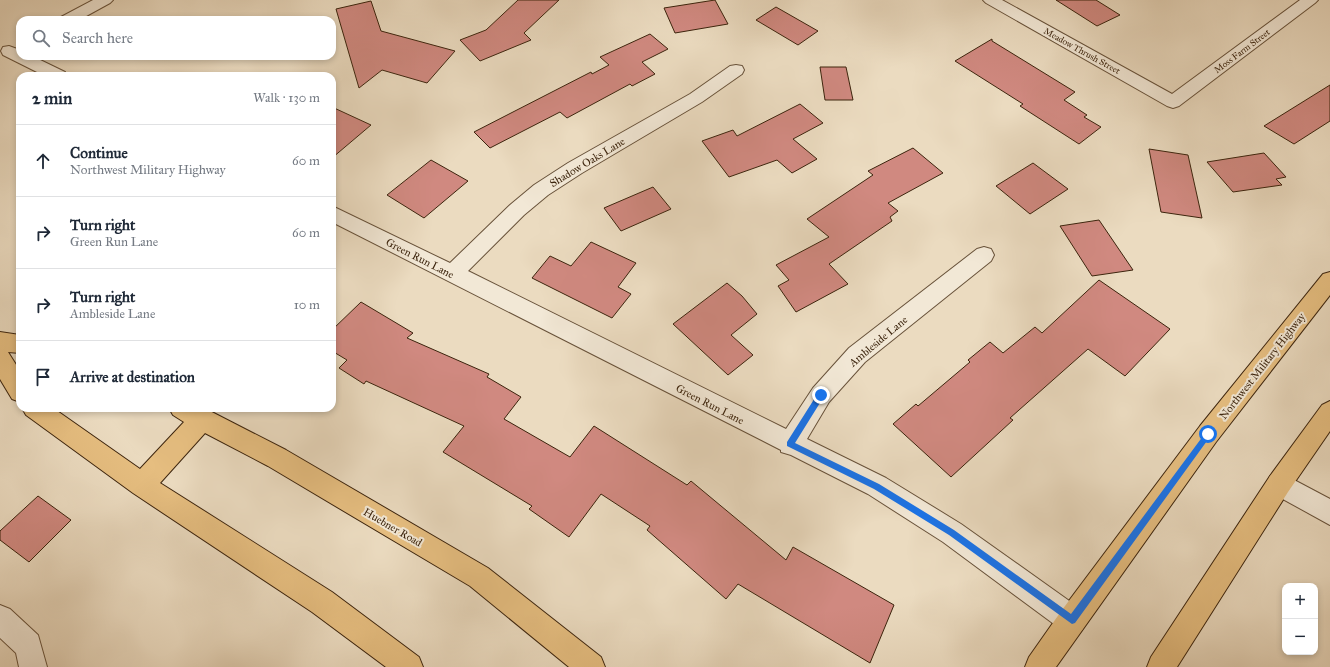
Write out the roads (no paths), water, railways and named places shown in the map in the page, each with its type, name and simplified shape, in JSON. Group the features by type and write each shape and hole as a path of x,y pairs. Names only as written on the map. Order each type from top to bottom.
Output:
{"main road":[{"name":"Northwest Military Highway","path":"1039,667 1208,434 1330,280"},
{"path":"0,341 16,343"},
{"path":"0,358 16,385"},
{"path":"40,412 142,485 322,602 409,667"},
{"path":"1161,667 1279,484 1330,412"},
{"path":"142,485 191,414"},
{"name":"Huebner Road","path":"191,414 277,458 479,577 591,667"}],"street":[{"path":"74,16 104,0"},
{"name":"Meadow Thrush Street","path":"991,0 1173,102"},
{"name":"Moss Farm Street","path":"1173,102 1310,0"},
{"path":"34,60 53,72"},
{"name":"Shadow Oaks Lane","path":"452,274 517,210 541,190 575,168 696,98 736,70"},
{"name":"Green Run Lane","path":"336,215 790,444 877,486 952,533 1072,620"},
{"name":"Ambleside Lane","path":"790,444 821,395 857,355 984,255"},
{"path":"1279,484 1330,513"},
{"path":"0,619 28,645 33,667"}]}
